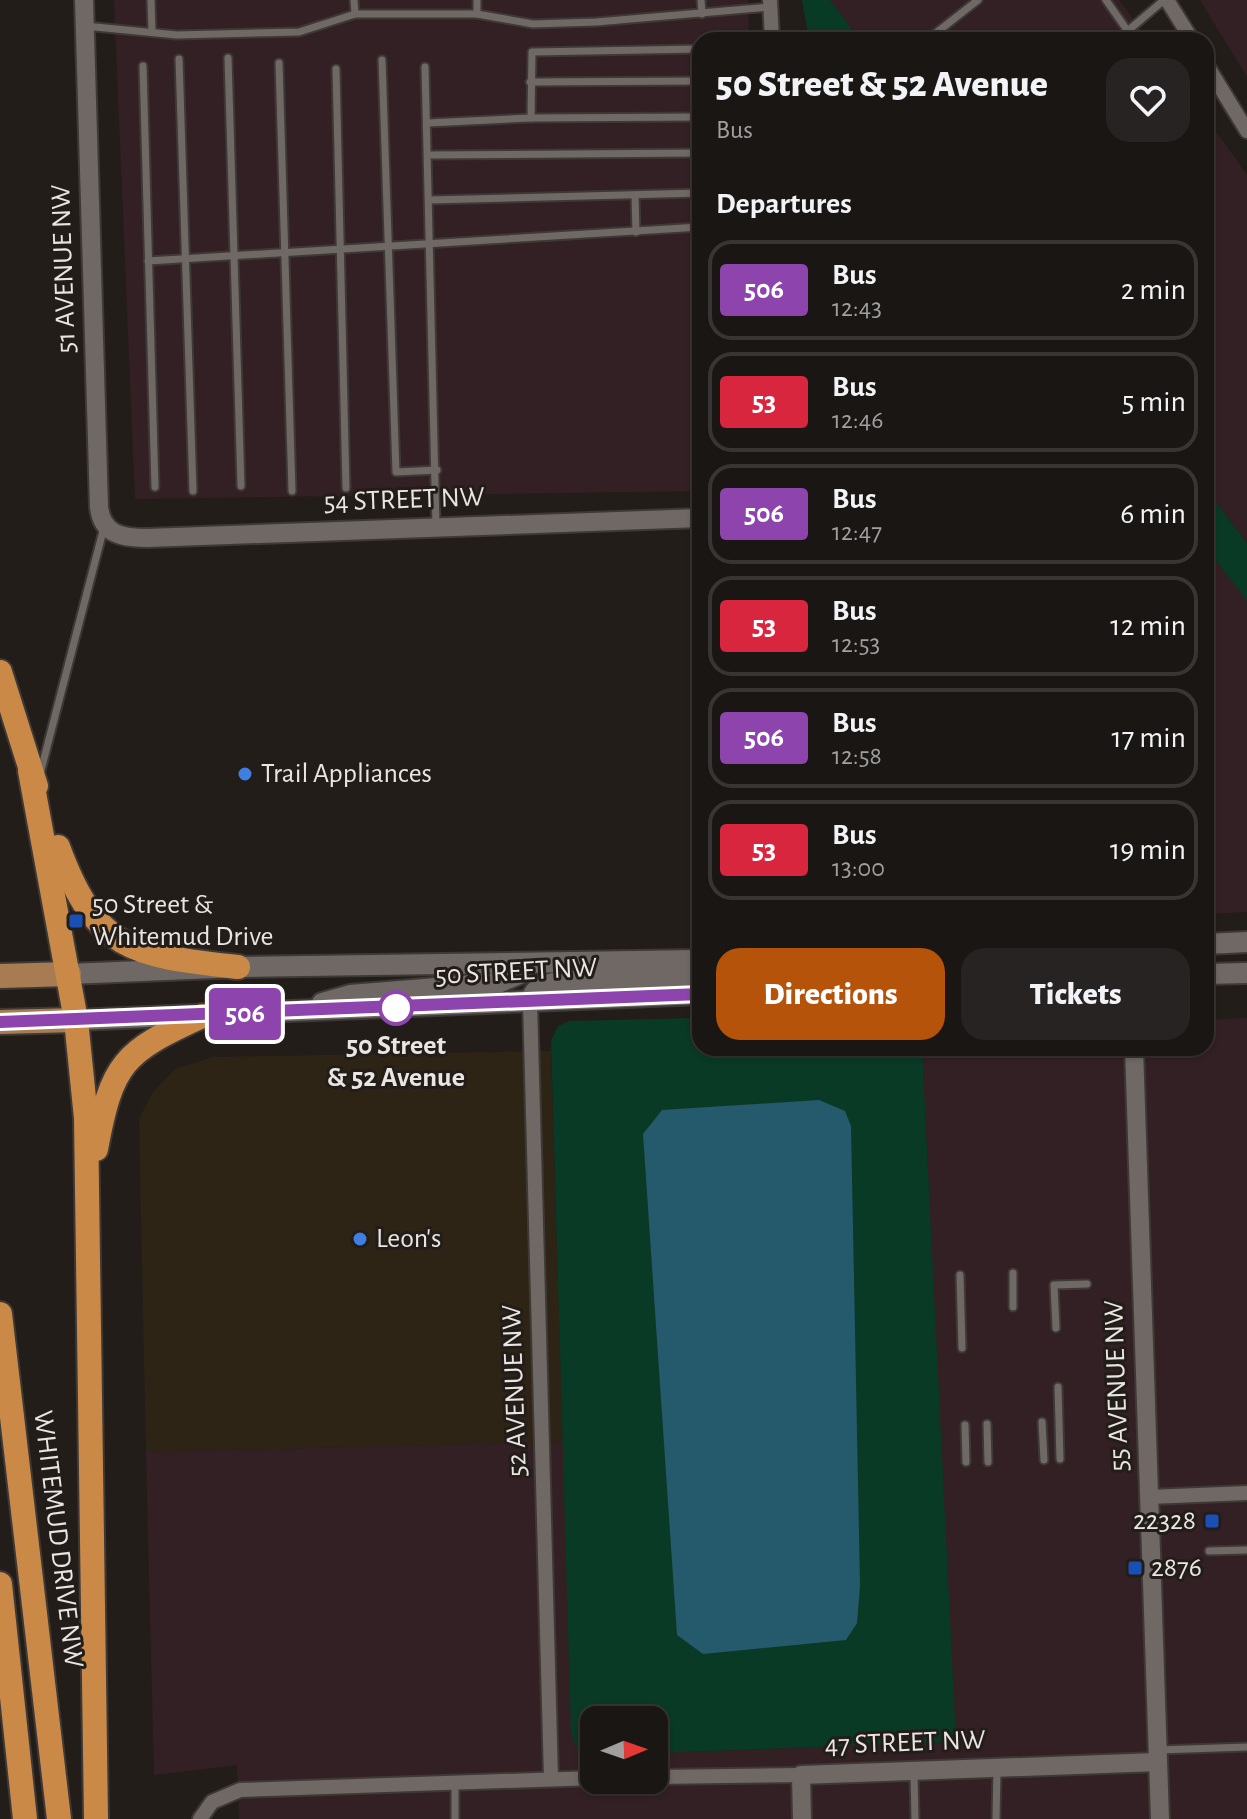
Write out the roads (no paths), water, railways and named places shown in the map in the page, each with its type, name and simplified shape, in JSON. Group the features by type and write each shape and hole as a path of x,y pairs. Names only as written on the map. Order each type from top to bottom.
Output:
{"highway":[{"path":"0,672 33,780 72,886 87,911 122,944 167,959 238,967"},
{"path":"33,780 76,1020 88,1191 96,1819"},
{"path":"88,1191 108,1092 119,1070 136,1050 202,1016"},
{"name":"WHITEMUD DRIVE NW","path":"0,1314 59,1819"},
{"path":"0,1584 25,1819"}],"main road":[{"path":"1214,944 1247,942"},
{"name":"50 STREET NW","path":"10,975 238,967 692,960"},
{"path":"287,1012 350,995 498,983 519,974 527,964"},
{"path":"1214,974 1247,973"},
{"path":"530,1002 532,992 558,982 692,975"},
{"name":"50 STREET NW","path":"0,1022 692,994"}],"street":[{"name":"51 AVENUE NW","path":"84,0 99,507 108,528"},
{"path":"1166,0 1187,32"},
{"path":"770,4 772,32"},
{"path":"1214,77 1247,131"},
{"name":"54 STREET NW","path":"108,528 123,537 147,538 692,518"},
{"name":"52 AVENUE NW","path":"530,1002 551,1778"},
{"name":"55 AVENUE NW","path":"1134,1056 1160,1819"},
{"path":"1149,1497 1247,1493"},
{"name":"47 STREET NW","path":"668,1777 997,1768 1158,1756"},
{"path":"801,1775 802,1819"},
{"path":"201,1817 212,1802 240,1790 580,1778"}],"lane":[{"path":"151,0 152,31"},
{"path":"354,0 355,14"},
{"path":"477,0 477,14"},
{"path":"701,0 702,14"},
{"path":"937,32 978,0"},
{"path":"1106,0 1127,30 1166,0"},
{"path":"85,26 177,35 299,32 355,14 477,14 533,24 702,14 770,4"},
{"path":"531,118 532,52 692,49"},
{"path":"228,58 241,486"},
{"path":"179,59 193,491"},
{"path":"382,60 396,472 437,470"},
{"path":"279,63 292,491"},
{"path":"143,66 155,487"},
{"path":"425,67 436,526"},
{"path":"336,69 346,488"},
{"path":"530,82 692,81"},
{"path":"428,123 531,118 692,117"},
{"path":"429,155 692,153"},
{"path":"430,200 692,193"},
{"path":"635,195 636,232"},
{"path":"148,261 339,250 431,241 692,228"},
{"path":"33,780 108,528"},
{"path":"1013,1273 1013,1307"},
{"path":"960,1275 962,1348"},
{"path":"1056,1328 1054,1285 1087,1284"},
{"path":"1058,1387 1060,1459"},
{"path":"1042,1422 1044,1460"},
{"path":"987,1424 988,1462"},
{"path":"965,1425 966,1462"},
{"path":"1209,1551 1247,1550"},
{"path":"1158,1756 1247,1747"},
{"path":"996,1819 997,1768"},
{"path":"914,1771 915,1819"},
{"path":"455,1781 455,1819"}],"water":[{"path":"819,1100 845,1111 851,1126 860,1586 857,1623 846,1640 703,1654 677,1635 643,1134 662,1110"}],"place":[{"name":"Trail Appliances","path":"245,774"},
{"name":"50 Street & Whitemud Drive","path":"76,921"},
{"name":"50 Street & 52 Avenue","path":"396,1008"},
{"name":"Leon's","path":"360,1239"},
{"name":"22328","path":"1212,1521"},
{"name":"2876","path":"1135,1568"}]}
